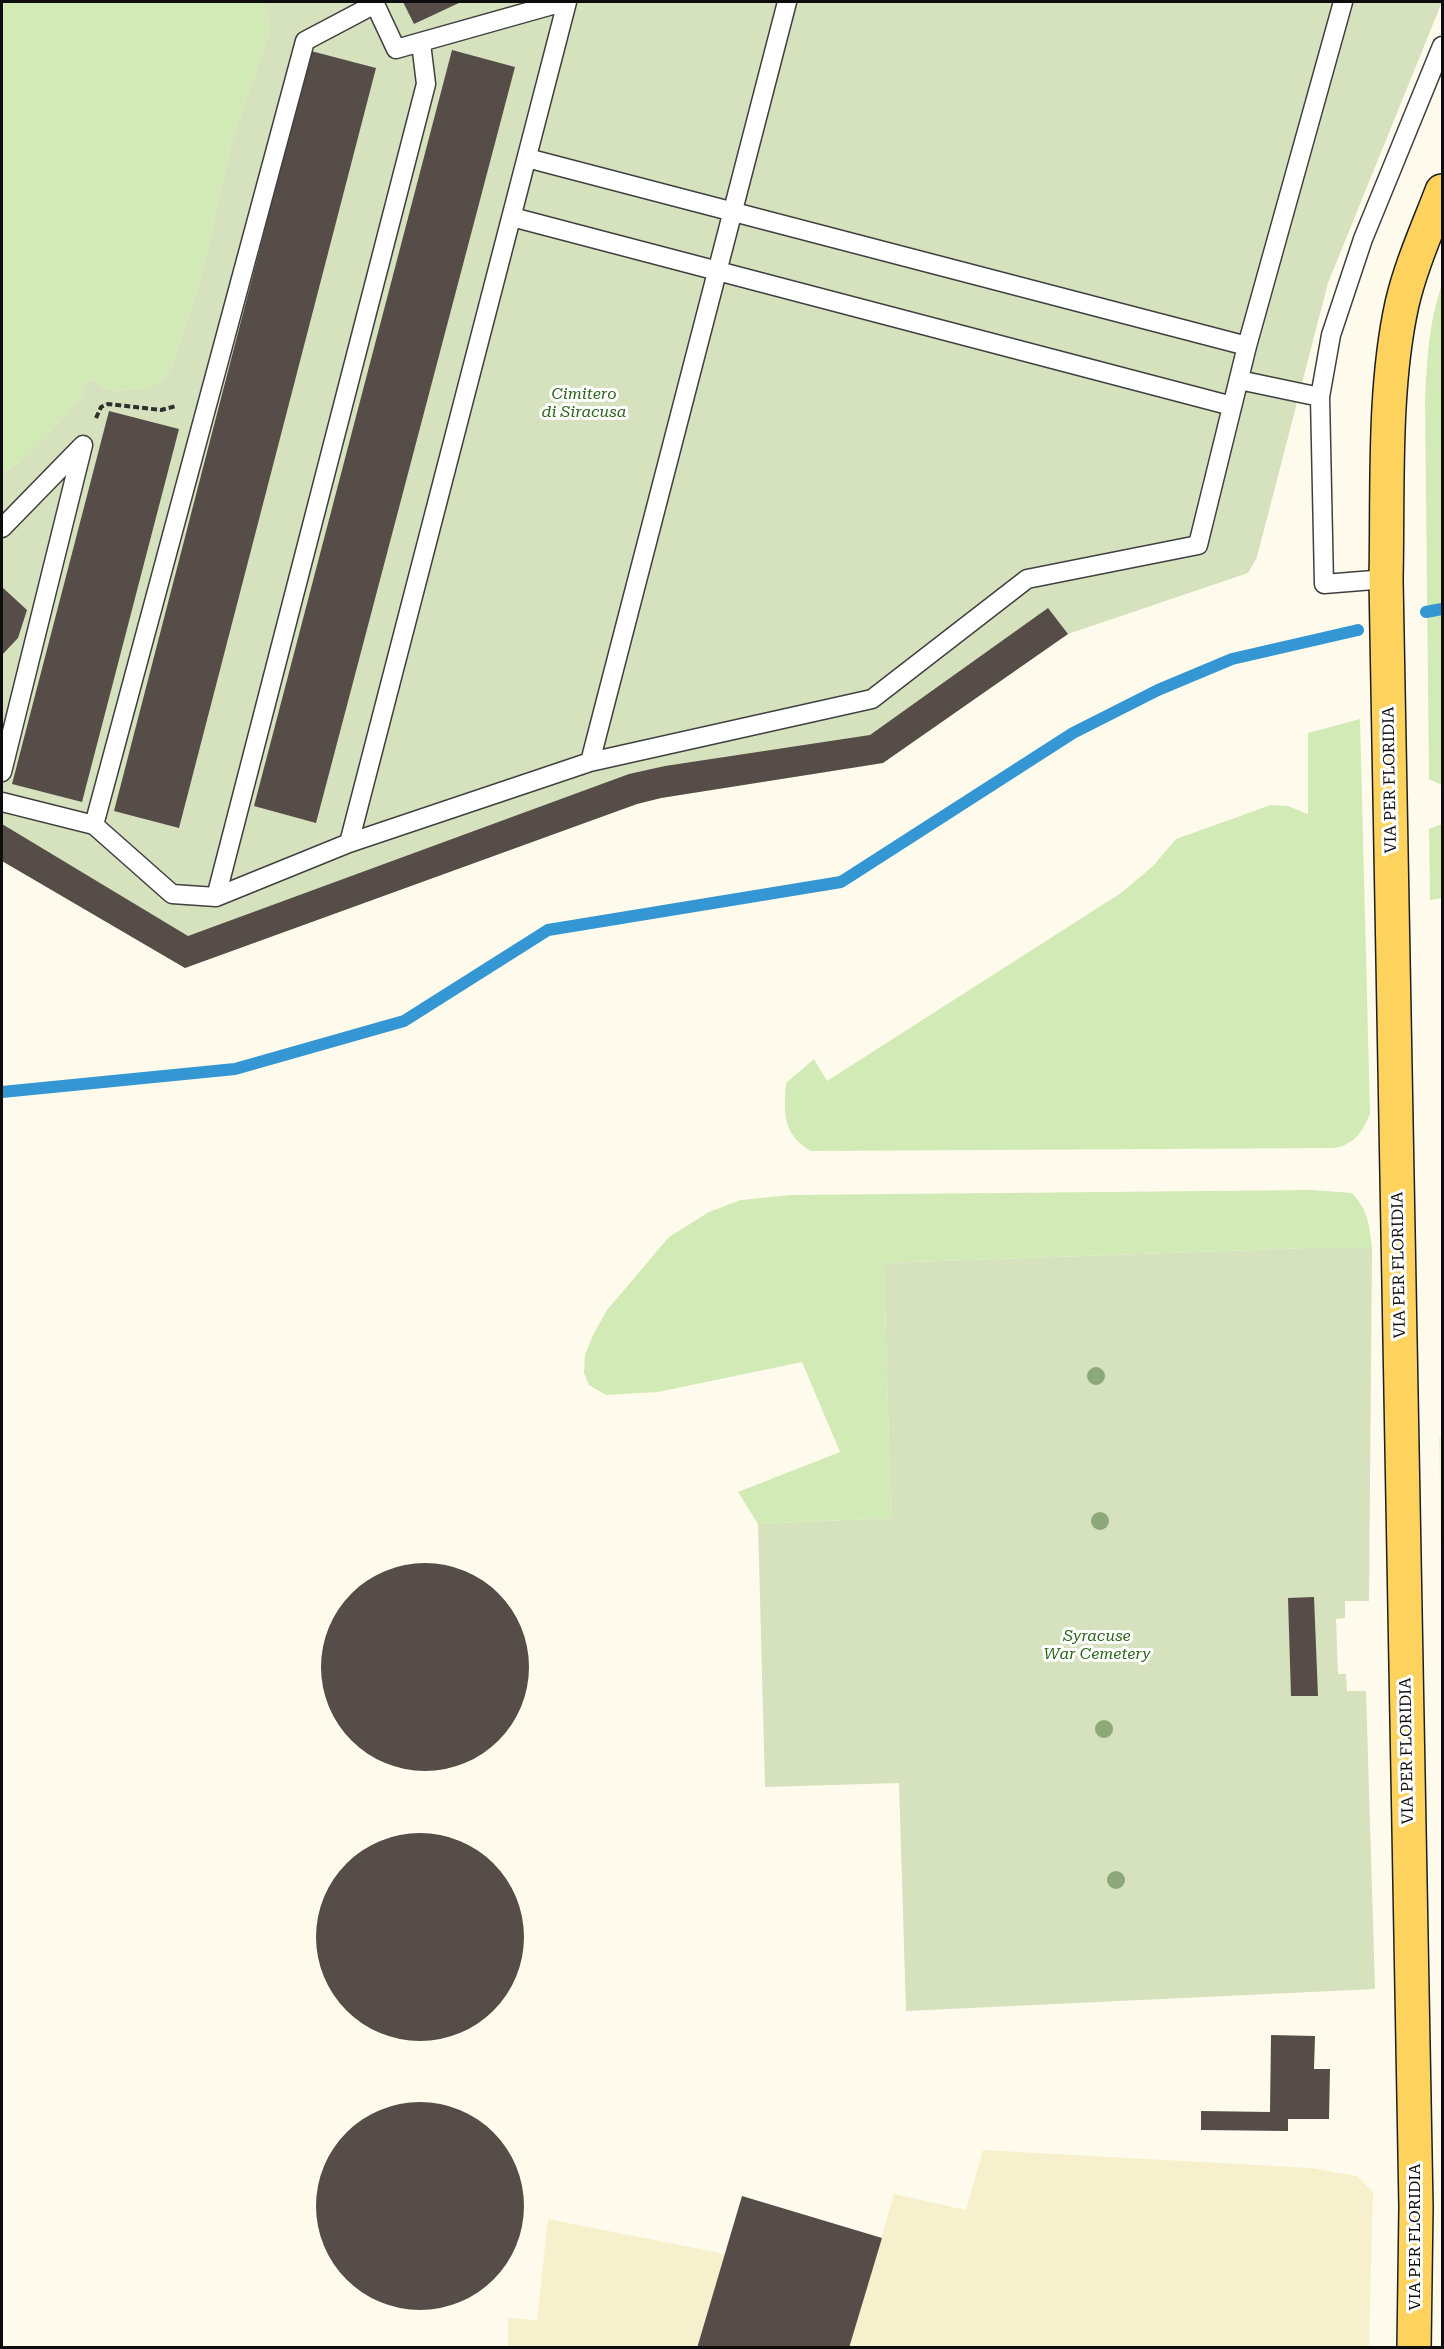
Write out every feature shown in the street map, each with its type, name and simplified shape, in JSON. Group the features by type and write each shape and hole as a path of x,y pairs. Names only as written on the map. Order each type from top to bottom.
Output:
{"main road":[{"name":"VIA PER FLORIDIA","path":"1414,2348 1416,2207 1386,579 1393,365 1402,304 1420,248 1443,191"}],"lane":[{"path":"94,825 305,41 374,3 396,49 565,2 512,217 350,843"},
{"path":"590,762 787,2"},
{"path":"2,802 94,825 172,894 216,897 350,843 590,762 872,699 1027,579 1198,545 1247,346 1343,2"},
{"path":"216,897 426,84 421,43"},
{"path":"1386,579 1324,584 1320,397 1330,335 1363,239 1443,46"},
{"path":"527,158 1247,346"},
{"path":"512,217 1232,406"},
{"path":"1239,380 1320,397"},
{"path":"2,528 83,445"},
{"path":"2,772 83,445"}],"path":[{"path":"83,445 101,407 108,404 161,410 209,398"}],"shaded area":[{"path":"1439,1437 1442,1437 1442,1633"},
{"path":"983,2150 1311,2168 1357,2176 1373,2192 1369,2347 849,2348 894,2194 966,2210"},
{"path":"548,2219 725,2254 697,2347 508,2347 508,2318 537,2320"}],"green space":[{"path":"2,2 262,2 266,8 270,30 231,143 204,266 174,360 166,376 150,387 115,391 104,388 94,379 82,385 83,395 55,427 24,458 2,474"},
{"name":"Cimitero di Siracusa","path":"262,2 1442,2 1328,283 1257,557 1248,573 1068,634 883,763 661,798 637,804 185,968 2,861 2,474 24,458 55,427 83,395 82,385 94,379 104,388 115,391 150,387 166,376 174,360 204,266 231,143 270,30 266,8"},
{"path":"1442,284 1442,785 1429,779 1425,399 1431,326"},
{"path":"1360,719 1370,1114 1364,1127 1352,1141 1333,1148 811,1151 795,1137 790,1130 785,1113 786,1083 814,1059 827,1081 1121,893 1153,866 1176,839 1271,805 1288,806 1308,814 1308,733"},
{"path":"1442,824 1442,898 1430,900 1429,829"},
{"path":"1312,1190 1352,1193 1365,1212 1372,1248 1310,1248 884,1263 891,1518 758,1524 738,1492 840,1452 802,1362 658,1392 606,1395 589,1385 584,1373 585,1355 607,1310 669,1237 709,1212 741,1200 791,1195"},
{"name":"Syracuse War Cemetery","path":"1310,1248 1372,1248 1369,1601 1345,1601 1345,1618 1336,1619 1338,1674 1346,1674 1347,1691 1366,1691 1375,1989 906,2011 899,1783 765,1787 758,1524 891,1518 884,1263"}],"building":[{"path":"403,2 461,2 414,24"},
{"path":"452,50 515,67 316,823 254,806"},
{"path":"311,51 376,68 179,828 114,811"},
{"path":"109,411 179,429 82,802 12,784"},
{"path":"2,587 27,610 18,638 2,655"},
{"path":"1048,608 1068,634 883,763 661,798 637,804 185,968 2,861 2,824 188,936 629,774 665,766 870,735"},
{"path":"415,1563 435,1563 455,1567 474,1575 499,1593 512,1609 521,1627 529,1657 525,1697 521,1707 512,1725 499,1741 483,1754 455,1767 435,1771 415,1771 395,1767 376,1759 359,1748 344,1733 325,1697 321,1677 321,1657 325,1637 333,1618 344,1601 359,1586 395,1567"},
{"path":"1314,1597 1318,1696 1291,1696 1288,1598"},
{"path":"410,1833 430,1833 450,1837 469,1845 494,1863 507,1879 516,1897 524,1927 520,1967 516,1977 507,1995 494,2011 478,2024 450,2037 430,2041 410,2041 390,2037 371,2029 354,2018 339,2003 320,1967 316,1947 316,1927 320,1907 328,1888 339,1871 354,1856 390,1837"},
{"path":"1271,2035 1315,2036 1314,2069 1330,2069 1329,2119 1288,2119 1288,2131 1201,2130 1201,2111 1270,2112"},
{"path":"410,2102 430,2102 450,2106 469,2114 494,2132 507,2148 516,2166 524,2196 520,2236 516,2246 507,2264 494,2280 478,2293 450,2306 430,2310 410,2310 390,2306 371,2298 354,2287 339,2272 320,2236 316,2216 316,2196 320,2176 328,2157 339,2140 354,2125 390,2106"},
{"path":"742,2196 882,2238 849,2348 697,2348"}],"waterway":[{"path":"1426,612 1442,609"},
{"path":"2,1092 235,1069 404,1021 548,930 841,882 1073,733 1158,690 1232,659 1358,630"}]}
